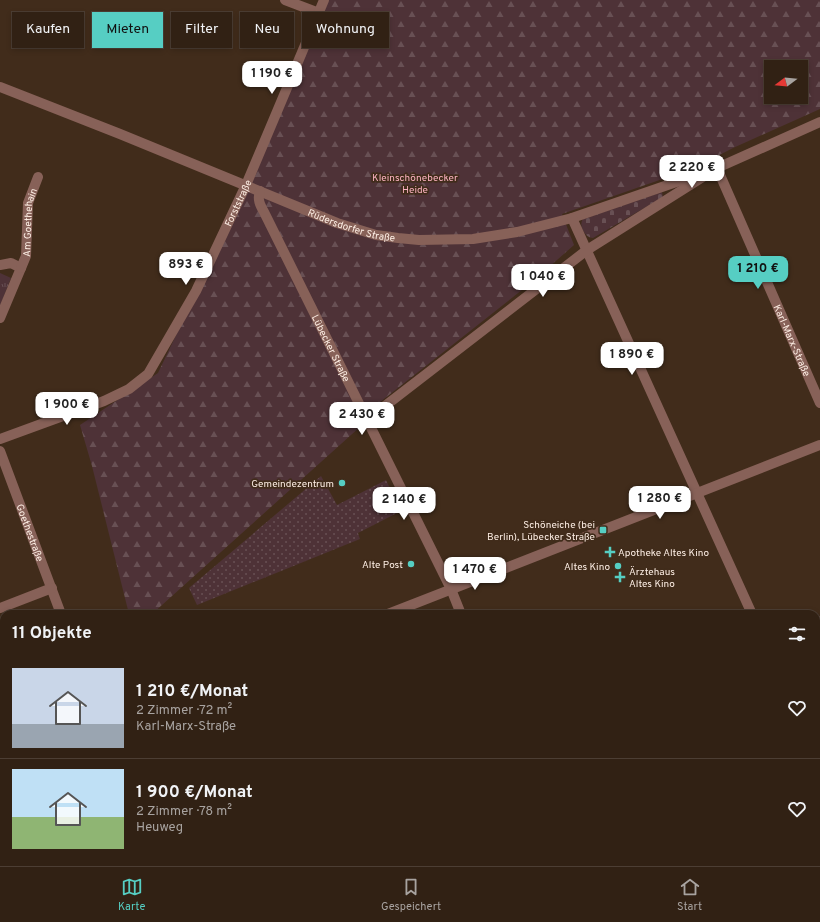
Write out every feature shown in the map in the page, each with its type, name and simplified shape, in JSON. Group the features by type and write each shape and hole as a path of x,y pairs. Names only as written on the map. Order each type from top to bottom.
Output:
{"street":[{"path":"285,0 316,12"},
{"name":"Forststraße","path":"319,12 324,0"},
{"name":"Forststraße","path":"0,440 104,401 125,390 148,374 196,291 246,185 304,48"},
{"name":"Rüdersdorfer Straße","path":"0,87 359,231 398,238 419,240 473,239 517,232 572,218 717,168"},
{"path":"366,420 587,250 717,168 820,122"},
{"name":"Karl-Marx-Straße","path":"717,168 820,403"},
{"name":"Am Goethehain","path":"21,268 26,256 28,203 38,177"},
{"name":"Lübecker Straße","path":"260,191 258,196 264,212 451,589 459,610"},
{"path":"572,218 575,228 587,250 750,610"},
{"path":"0,265 11,263 21,268 0,318"},
{"path":"398,610 820,445"},
{"name":"Goethestraße","path":"0,451 60,610"},
{"path":"0,608 52,588"}],"green space":[{"name":"Kleinschönebecker Heide","path":"326,0 820,0 820,109 733,148 694,168 562,214 574,245 532,282 370,410 361,426 156,610 128,610 92,466 80,425 158,373 278,121 307,48 389,48 389,12 321,12"},
{"path":"662,192 663,197 593,238 587,236 583,231 581,224 583,219"},
{"path":"0,273 11,278 0,306"},
{"path":"321,476 337,505 386,480 401,511 358,533 360,539 197,605 189,588"}],"place":[{"name":"Gemeindezentrum","path":"342,483"},
{"name":"Schöneiche (bei Berlin), Lübecker Straße","path":"603,530"},
{"name":"Apotheke Altes Kino","path":"610,552"},
{"name":"Alte Post","path":"411,564"},
{"name":"Altes Kino","path":"618,566"},
{"name":"Ärztehaus Altes Kino","path":"620,577"}]}
